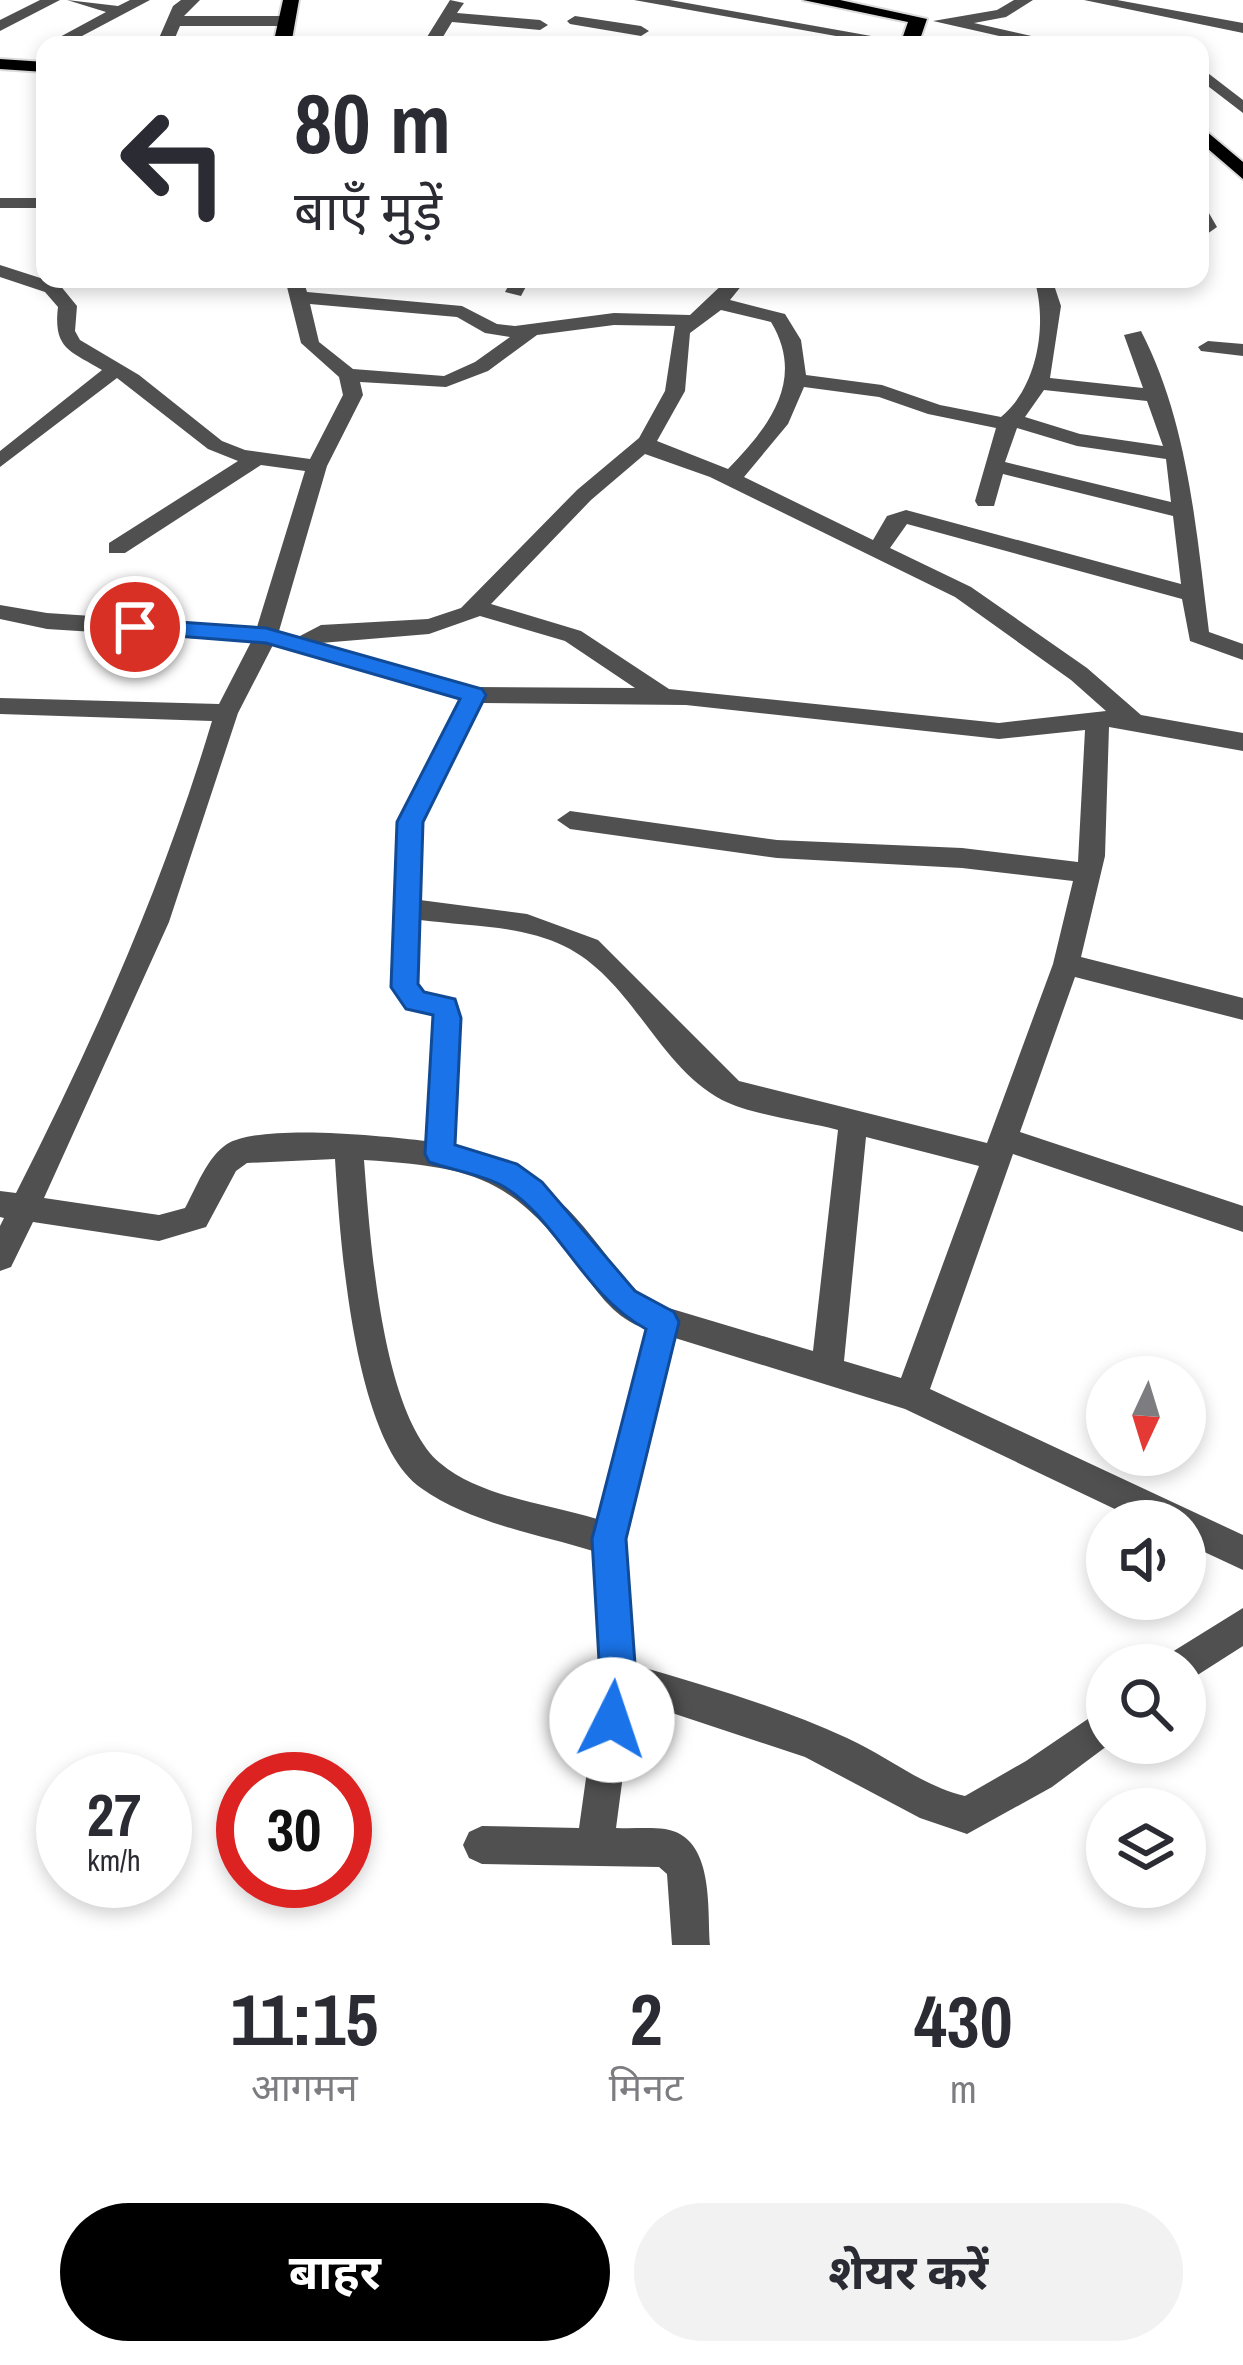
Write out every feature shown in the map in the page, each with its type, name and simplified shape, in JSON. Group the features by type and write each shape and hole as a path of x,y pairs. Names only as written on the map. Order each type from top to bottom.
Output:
{"main road":[{"path":"284,36 290,0"},
{"path":"811,0 918,19 911,36"},
{"path":"0,64 36,67"},
{"path":"1209,141 1243,173"}],"street":[{"path":"0,26 52,0"},
{"path":"75,0 119,11"},
{"path":"70,36 142,0"},
{"path":"436,36 458,0"},
{"path":"642,0 855,36"},
{"path":"941,21 1001,14 1025,0"},
{"path":"168,36 183,1"},
{"path":"1104,1 1243,28"},
{"path":"638,36 666,4"},
{"path":"449,16 540,25"},
{"path":"918,19 1017,36"},
{"path":"175,21 286,21"},
{"path":"575,22 628,36"},
{"path":"22,66 36,56"},
{"path":"1209,71 1243,75"},
{"path":"1209,78 1243,108"},
{"path":"0,203 36,203"},
{"path":"0,271 36,284"},
{"path":"46,288 59,293 68,306 67,338 215,445 256,459 317,466"},
{"path":"530,331 463,380 427,384 348,374 309,347 297,288 462,312 492,329 530,331 614,319 689,321"},
{"path":"300,646 321,633 450,622 478,607 584,494 647,440 675,391 678,341 689,321 718,303 730,288"},
{"path":"986,502 1008,422 1039,382 1052,306 1046,288"},
{"path":"718,303 778,318 796,342 797,380 769,437 731,478"},
{"path":"1134,335 1159,396 1175,454 1198,636 1243,652"},
{"path":"1208,347 1243,350"},
{"path":"0,461 116,369"},
{"path":"0,1256 12,1207 139,962 192,827 226,713 266,635 317,466 353,395 348,374"},
{"path":"797,380 882,391 935,410 1076,440 1175,454"},
{"path":"1039,382 1159,396"},
{"path":"647,440 656,452 731,478 980,602 1133,721"},
{"path":"117,548 256,459"},
{"path":"995,466 1183,512"},
{"path":"878,550 895,521 906,517 1192,594"},
{"path":"478,607 573,636 664,697"},
{"path":"0,612 47,621 266,635 474,695 664,697 1000,730 1096,719 1133,721 1243,742"},
{"path":"440,1154 447,1018 445,1007 407,995 410,822 474,695"},
{"path":"0,706 226,713"},
{"path":"911,1396 1066,964 1089,873 1096,719"},
{"path":"570,820 777,849 962,858 1089,873"},
{"path":"409,908 568,935 604,961 699,1068 730,1091 853,1124 998,1148 1243,1219"},
{"path":"1066,964 1243,1010"},
{"path":"827,1369 853,1124"},
{"path":"349,1150 359,1281 390,1405 411,1459 430,1476 464,1491 609,1539"},
{"path":"12,1207 177,1226 206,1207 226,1162 240,1151 440,1154 507,1173 532,1191 624,1301 663,1322 911,1396 1131,1500"},
{"path":"595,1847 618,1678 609,1539 663,1322"},
{"path":"1206,1536 1243,1553"},
{"path":"1206,1651 1243,1625"},
{"path":"618,1678 749,1716 886,1775 928,1804 967,1815 1039,1774 1086,1739"},
{"path":"482,1845 668,1848 685,1866 691,1945"}],"route":[{"path":"135,627 266,635 474,695 410,822 404,987 416,1001 445,1007 448,1031 440,1154 507,1173 532,1191 624,1301 663,1322 609,1539 618,1678 612,1720"}]}
